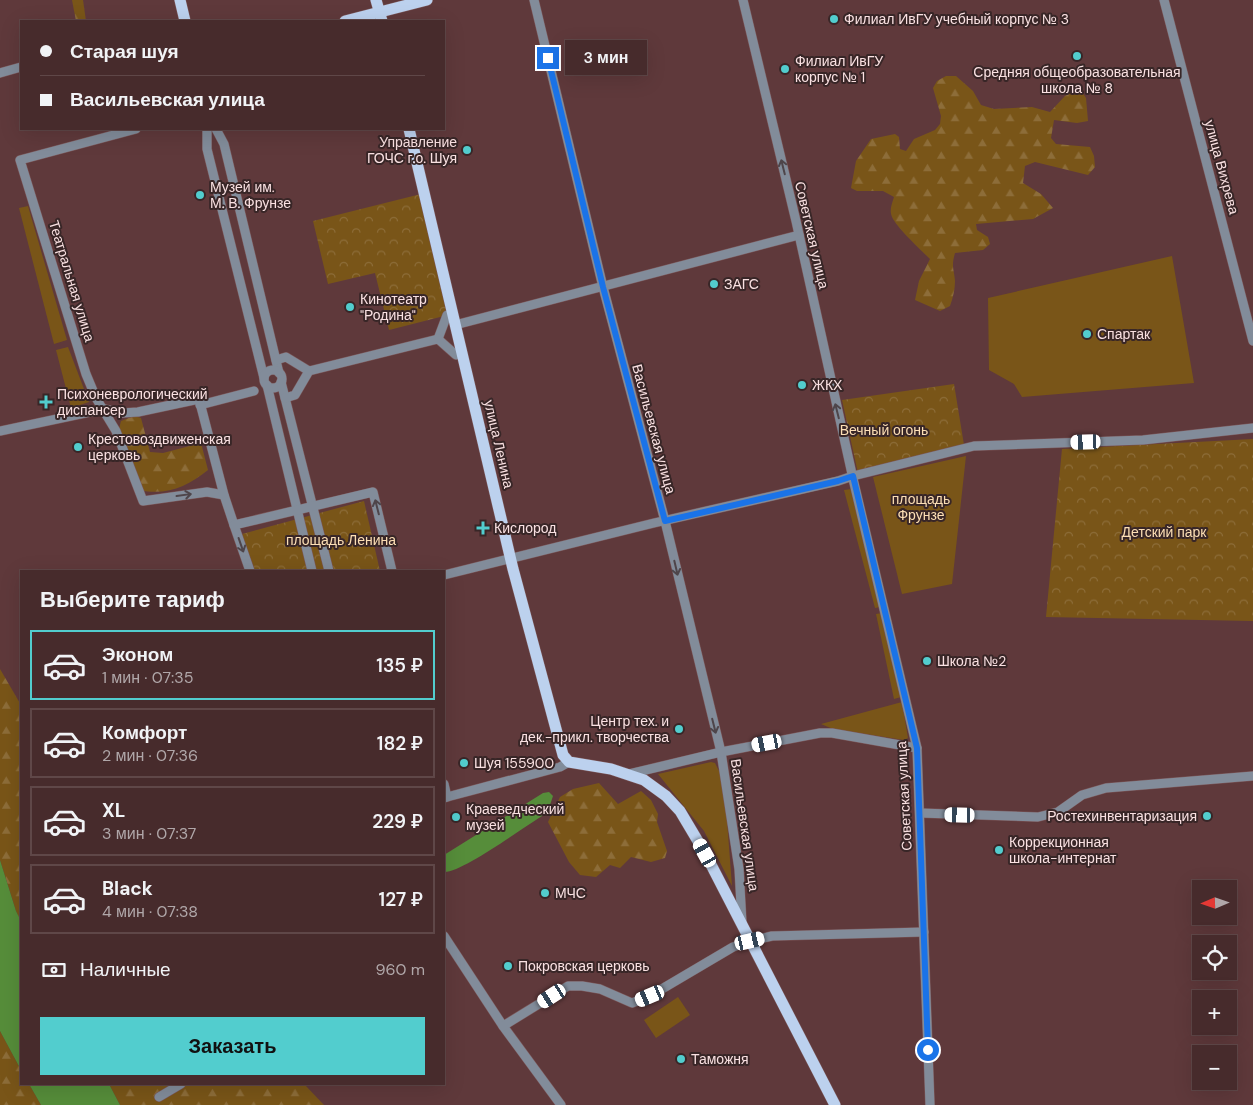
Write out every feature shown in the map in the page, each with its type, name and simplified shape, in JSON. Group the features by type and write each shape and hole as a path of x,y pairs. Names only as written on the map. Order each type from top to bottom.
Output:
{"main road":[{"path":"180,0 185,20"},
{"path":"376,0 381,17"},
{"path":"354,20 381,17 428,0"},
{"name":"улица Ленина","path":"409,130 511,558 563,755 570,762"},
{"path":"570,762 629,774 654,786 680,811 705,853 835,1105"}],"street":[{"name":"Васильевская улица","path":"534,0 603,287 665,521 721,752 739,870 742,926"},
{"name":"Советская улица","path":"743,0 799,236 834,399 917,748 930,1105"},
{"name":"улица Вихрева","path":"1164,0 1253,341"},
{"path":"0,73 20,67"},
{"name":"Театральная улица","path":"132,130 20,160 86,374 96,398 116,431 143,501 207,492 224,495"},
{"path":"207,130 207,149 312,570"},
{"path":"217,130 224,144 281,382 330,570"},
{"path":"455,325 799,236"},
{"path":"438,339 447,315"},
{"path":"276,360 286,357 309,370 438,339"},
{"path":"438,339 456,355"},
{"path":"285,398 295,395 309,370"},
{"path":"266,381 266,373 270,371 279,373"},
{"path":"266,381 275,388 281,382"},
{"path":"0,431 104,409 122,413 138,412 254,391"},
{"path":"200,402 224,495 250,570"},
{"path":"445,575 838,481 974,446 1143,440 1253,428"},
{"path":"234,525 373,492 392,570"},
{"path":"629,774 721,752 820,733 832,733 917,748"},
{"path":"445,798 570,762"},
{"path":"920,813 1038,817 1058,812 1082,795 1106,788 1253,776"},
{"path":"503,1026 568,986 600,989 632,1003 650,996 733,947 772,936 924,932"},
{"path":"445,938 503,1026 561,1105"},
{"path":"159,1097 179,1085"}],"green space":[{"path":"72,0 83,0 86,20 76,20"},
{"path":"946,76 956,76 973,91 981,105 994,109 1032,107 1050,112 1065,96 1080,89 1086,98 1088,121 1077,123 1054,120 1051,138 1056,144 1090,147 1094,156 1095,167 1088,175 1035,162 1025,166 1023,183 1041,194 1053,208 1033,219 976,224 977,230 988,237 990,244 983,250 955,253 953,265 955,287 953,297 950,306 940,311 915,300 919,281 930,259 904,233 892,217 891,209 894,197 883,191 857,191 851,188 856,161 871,139 895,134 899,137 900,149 906,151 914,139 935,130 940,124 941,116 933,88 937,81"},
{"path":"425,193 452,314 389,330 375,273 328,284 313,221"},
{"path":"28,206 67,340 54,344 19,208"},
{"name":"Спартак","path":"1172,256 1194,383 1022,397 1014,384 989,370 988,298"},
{"path":"68,347 89,402 71,408 56,350"},
{"name":"Вечный огонь","path":"954,384 964,445 858,473 842,400"},
{"path":"134,416 141,418 150,452 163,453 201,443 208,470 176,489 158,492 139,490 119,429 121,421"},
{"name":"Детский парк","path":"1253,439 1253,621 1046,617 1062,449"},
{"name":"площадь Фрунзе","path":"966,456 952,584 902,594 873,477"},
{"path":"852,489 881,607 875,608 844,490"},
{"name":"площадь Ленина","path":"364,501 380,570 255,570 242,534"},
{"path":"882,613 901,697 894,699 876,614"},
{"path":"0,669 20,703 20,919 0,860"},
{"path":"902,702 908,738 904,740 833,729 821,724"},
{"path":"711,762 715,763 724,781 732,886 704,831 658,774"},
{"path":"599,783 618,804 641,791 651,800 658,814 657,822 667,851 665,858 651,862 631,857 620,868 610,865 596,877 580,875 569,862 548,822 560,797 573,789"},
{"path":"678,997 690,1015 656,1038 644,1020"},
{"path":"0,1031 20,1068 20,1085 30,1085 41,1105 0,1105"},
{"path":"110,1085 305,1085 324,1105 120,1105"}],"shaded area":[{"path":"549,792 553,796 550,805 542,816 478,858 445,872 445,854 543,793"},
{"path":"0,860 20,919 20,1068 0,1031"},
{"path":"30,1085 110,1085 120,1105 41,1105"}],"place":[{"name":"Филиал ИвГУ учебный корпус № 3","path":"834,19"},
{"name":"Средняя общеобразовательная школа № 8","path":"1077,56"},
{"name":"Филиал ИвГУ корпус № 1","path":"785,69"},
{"name":"Управление ГОЧС г.о. Шуя","path":"467,150"},
{"name":"Музей им. М. В. Фрунзе","path":"200,195"},
{"name":"ЗАГС","path":"714,284"},
{"name":"Кинотеатр \"Родина\"","path":"350,307"},
{"name":"Спартак","path":"1087,334"},
{"name":"ЖКХ","path":"802,385"},
{"name":"Психоневрологический диспансер","path":"46,402"},
{"name":"Крестовоздвиженская церковь","path":"78,447"},
{"name":"Кислород","path":"483,528"},
{"name":"Школа №2","path":"927,661"},
{"name":"Центр тех. и дек.-прикл. творчества","path":"679,729"},
{"name":"Шуя 155900","path":"464,763"},
{"name":"Ростехинвентаризация","path":"1207,816"},
{"name":"Краеведческий музей","path":"456,817"},
{"name":"Коррекционная школа-интернат","path":"999,850"},
{"name":"МЧС","path":"545,893"},
{"name":"Покровская церковь","path":"508,966"},
{"name":"Таможня","path":"681,1059"}],"route":[{"path":"548,58 582,206 665,521 853,476 917,748 928,1050"}]}
